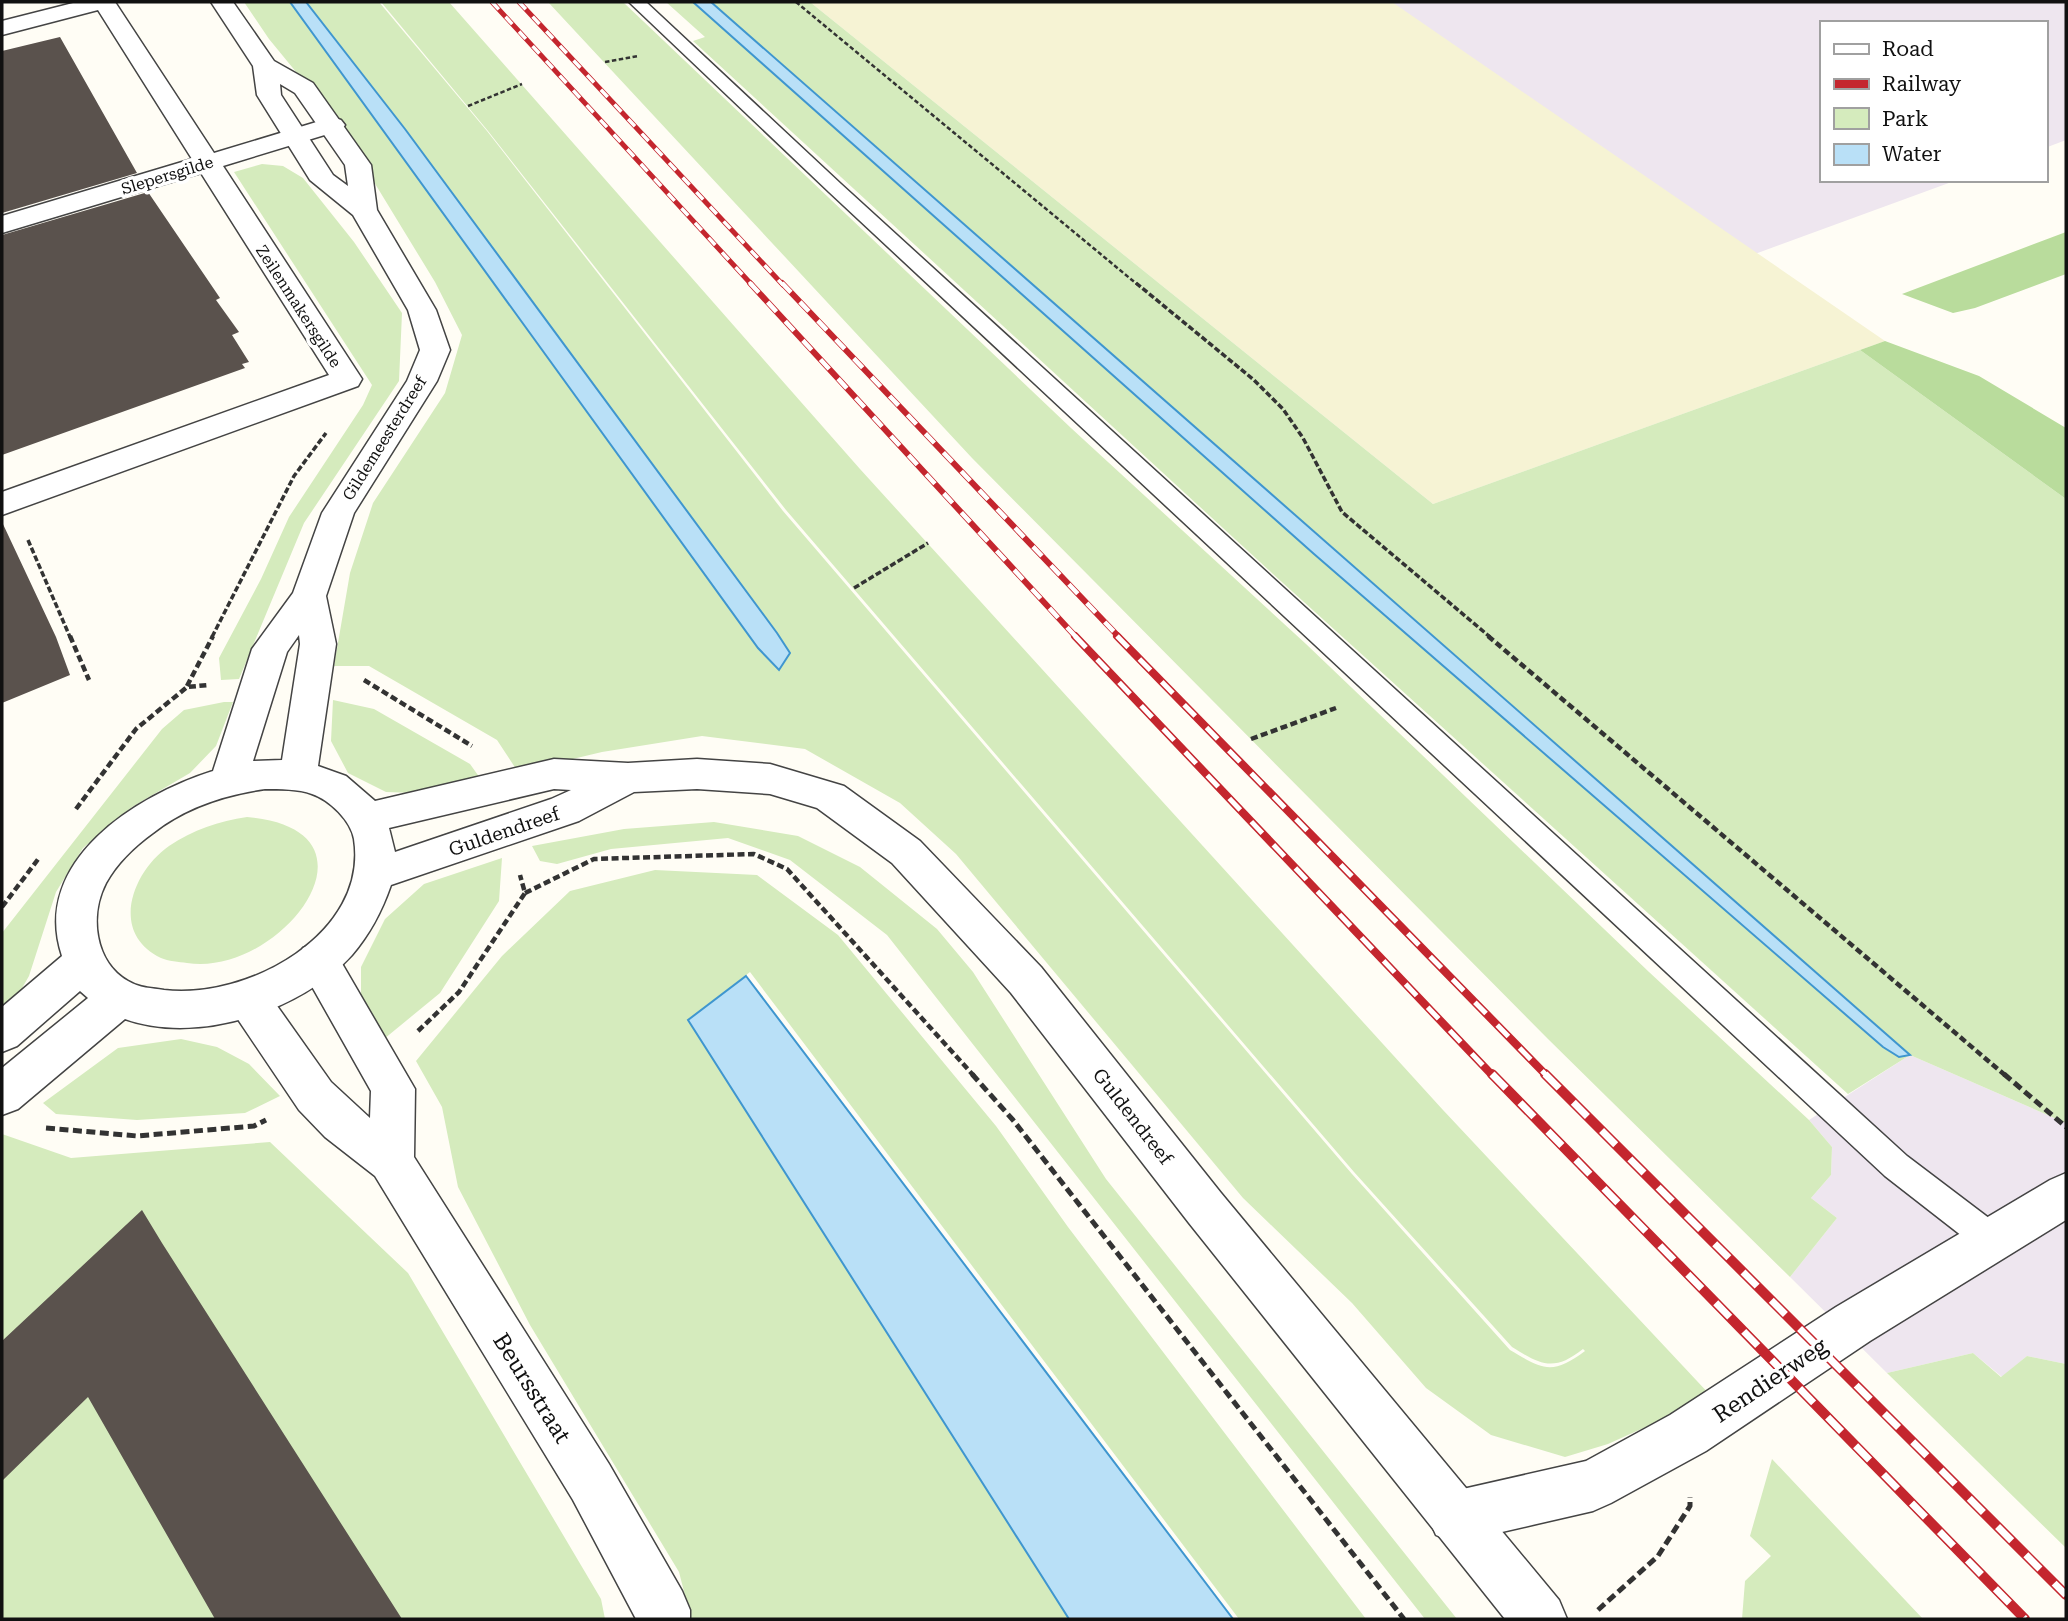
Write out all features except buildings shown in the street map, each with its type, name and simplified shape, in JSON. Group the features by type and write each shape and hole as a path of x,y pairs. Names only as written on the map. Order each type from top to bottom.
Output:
{"street":[{"path":"2,28 104,2"},
{"name":"Zeilenmakersgilde","path":"6,503 347,379 104,2"},
{"name":"Gildemeesterdreef","path":"222,2 265,66 269,95 323,180 364,210"},
{"name":"Gildemeesterdreef","path":"229,779 270,649 309,596 338,513 422,381 435,350 422,310 364,210 358,165 304,88 265,66"},
{"name":"Slepersgilde","path":"2,225 332,125"},
{"name":"Gildemeesterdreef","path":"298,776 318,644 309,596"},
{"path":"265,774 298,776 340,791 368,818 377,844 377,874 356,919 318,960 285,982 248,999 202,1009 157,1009 120,998 98,983 83,963 74,929 82,890 105,853 140,820 183,794 229,779 265,774"},
{"name":"Guldendreef","path":"368,818 554,774 628,778 697,774 770,779 830,797 906,852 1026,980 1454,1517 1540,1619"},
{"name":"Guldendreef","path":"377,874 565,810 628,778"},
{"path":"318,960 393,1089 391,1161"},
{"path":"2,1033 83,963"},
{"path":"2,1095 120,998"},
{"name":"Beursstraat","path":"248,999 315,1096 341,1123 391,1161 592,1482 663,1610 663,1619"},
{"name":"Rendierweg","path":"1454,1517 1593,1485 1688,1433 1853,1324 2066,1195"}],"lane":[{"path":"637,2 1896,1166 1991,1239"}],"path":[{"path":"796,2 1254,380 1283,409 1303,438 1342,512 2066,1127"},
{"path":"468,106 522,84"},
{"path":"187,687 294,476 349,402 347,379"},
{"path":"6,503 89,680"},
{"path":"854,588 928,543"},
{"path":"1251,739 1338,708"},
{"path":"525,893 594,859 754,854 787,869 1013,1120 1404,1619"},
{"path":"1594,1613 1658,1556 1690,1506 1688,1433"}],"shaded area":[{"path":"810,2 1392,2 1885,341 1433,504"},
{"path":"1241,2 2066,2 2066,140 2047,147 2047,21 1820,21 1820,182 1952,182 1635,298"},
{"path":"1910,1055 2066,1123 2066,1364 2027,1356 2002,1377 1973,1353 1887,1373 1790,1277 1837,1218 1811,1198 1831,1175 1832,1147 1809,1120"}],"green space":[{"path":"244,2 290,2 758,648 779,669 790,653 777,633 405,129 306,2 379,2 487,131 783,511 1352,1174 1510,1350 1531,1362 1547,1367 1564,1364 1585,1351 1583,1349 1564,1361 1548,1363 1531,1358 1512,1347 1354,1172 786,510 488,131 381,2 449,2 860,469 1443,1110 1712,1397 1608,1444 1565,1457 1491,1435 1426,1388 1352,1303 1243,1198 956,854 900,803 805,749 702,736 602,752 518,772 497,740 369,666 334,666 350,573 373,503 445,393 462,335 435,282 338,123 269,39"},
{"path":"548,2 623,2 1071,428 1306,644 1649,972 1809,1120 1832,1147 1831,1175 1811,1198 1837,1218 1790,1277 1548,1039 972,458"},
{"path":"666,2 693,2 1314,554 1883,1047 1909,1054 711,2 810,2 1433,504 1860,350 2066,499 2066,1123 1910,1055 1848,1094 1273,574 693,41 705,37"},
{"path":"262,164 283,166 303,178 354,242 402,313 399,381 304,523 239,679 221,680 219,658 261,579 289,517 363,405 372,385 234,172"},
{"path":"2066,232 2066,274 1975,308 1953,313 1902,294"},
{"path":"1885,341 1979,376 2066,428 2066,499 1860,350"},
{"path":"333,700 374,709 470,764 485,785 442,794 386,792 348,773 331,741"},
{"path":"233,702 216,746 190,773 132,807 83,848 56,892 29,976 14,1002 2,1012 2,933 162,729 184,710"},
{"path":"247,817 291,828 313,847 317,873 307,901 285,927 256,948 222,962 170,961 145,947 135,934 131,918 136,886 145,871 156,857 187,835 226,821"},
{"path":"714,822 798,836 860,867 937,929 973,972 1106,1179 1457,1619 1425,1619 887,935 790,860 728,838 611,849 557,864 540,861 532,846 624,829"},
{"path":"502,858 499,901 440,993 384,1039 361,996 361,967 385,919 424,884"},
{"path":"655,870 757,875 838,935 996,1126 1068,1227 1366,1619 1239,1619 750,972 689,1020 1069,1619 691,1619 679,1572 530,1325 458,1187 442,1107 416,1061 502,956 570,891"},
{"path":"181,1039 217,1047 249,1064 280,1096 245,1113 137,1120 56,1114 43,1103 118,1048"},
{"path":"2,1134 71,1158 270,1142 408,1273 601,1599 605,1619 2,1619"},
{"path":"1973,1353 2001,1377 2027,1356 2066,1364 2066,1548 1887,1373"},
{"path":"1772,1459 1923,1619 1742,1619 1745,1581 1771,1556 1750,1536"}],"water":[{"path":"290,2 306,2 405,129 777,633 790,653 779,670 758,648"},
{"path":"693,2 711,2 1910,1055 1899,1057 1883,1047 1314,554"},
{"path":"746,976 1233,1619 1069,1619 688,1020"}],"railway":[{"path":"492,2 752,285"},
{"path":"519,2 783,285"},
{"path":"750,283 1076,637"},
{"path":"782,283 1119,637"},
{"path":"1075,636 1493,1076"},
{"path":"1117,636 1547,1076"},
{"path":"1492,1074 2025,1619"},
{"path":"1547,1076 2066,1595"}]}
